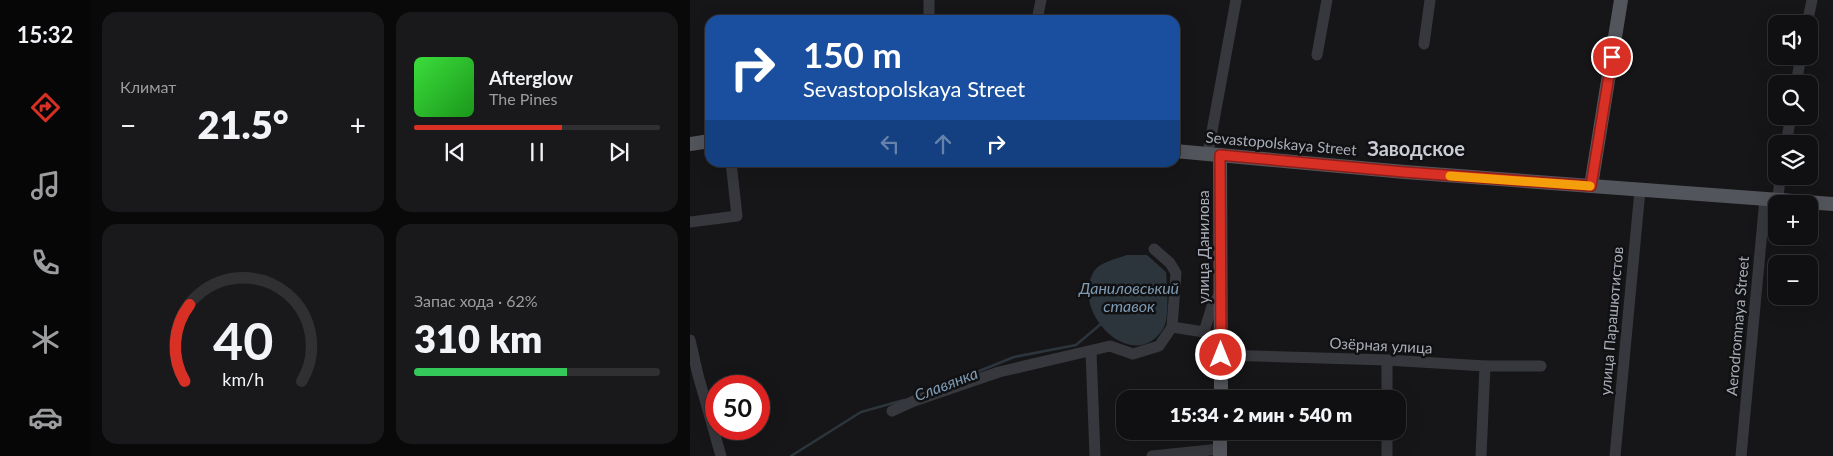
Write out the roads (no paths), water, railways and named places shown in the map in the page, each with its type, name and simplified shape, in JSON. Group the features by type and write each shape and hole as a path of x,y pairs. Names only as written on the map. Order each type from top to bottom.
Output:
{"main road":[{"path":"1591,186 1621,0"},
{"path":"690,144 705,142"},
{"name":"Sevastopolskaya Street","path":"1180,151 1404,172 1768,200"},
{"name":"улица Данилова","path":"1214,154 1221,293 1220,390"},
{"name":"Sevastopolskaya Street","path":"1818,203 1833,204"},
{"path":"1220,440 1220,453"}],"street":[{"path":"928,15 929,0"},
{"path":"1038,15 1041,0"},
{"path":"1214,154 1236,0"},
{"path":"1317,55 1327,0"},
{"path":"1424,44 1430,0"},
{"path":"1809,15 1812,0"},
{"path":"690,222 737,216 732,167"},
{"name":"улица Парашютистов","path":"1615,456 1640,190"},
{"name":"Aerodromnaya Street","path":"1741,456 1768,233"},
{"path":"892,411 914,401 1000,372 1110,346 1134,354 1159,346 1172,327 1176,273 1170,263 1154,248"},
{"path":"1172,327 1204,332 1212,306 1221,293"},
{"path":"690,340 698,376 721,456"},
{"path":"1091,351 1095,456"},
{"name":"Озёрная улица","path":"1221,355 1387,360 1485,366 1541,366"},
{"path":"1387,360 1387,390"},
{"path":"1481,456 1485,366"},
{"path":"1387,440 1387,456"},
{"path":"1152,456 1163,454 1220,453"}],"water":[{"name":"Даниловський ставок","path":"1127,255 1147,255 1166,272 1168,302 1165,324 1163,329 1151,341 1137,345 1122,342 1109,334 1098,321 1091,306 1089,289 1093,273 1099,266"}],"waterway":[{"name":"Славянка","path":"947,384 1014,357 1076,345 1102,323"},
{"name":"Славянка","path":"791,456 861,412 904,400"}],"district":[{"name":"Заводское","path":"1416,149"}]}
